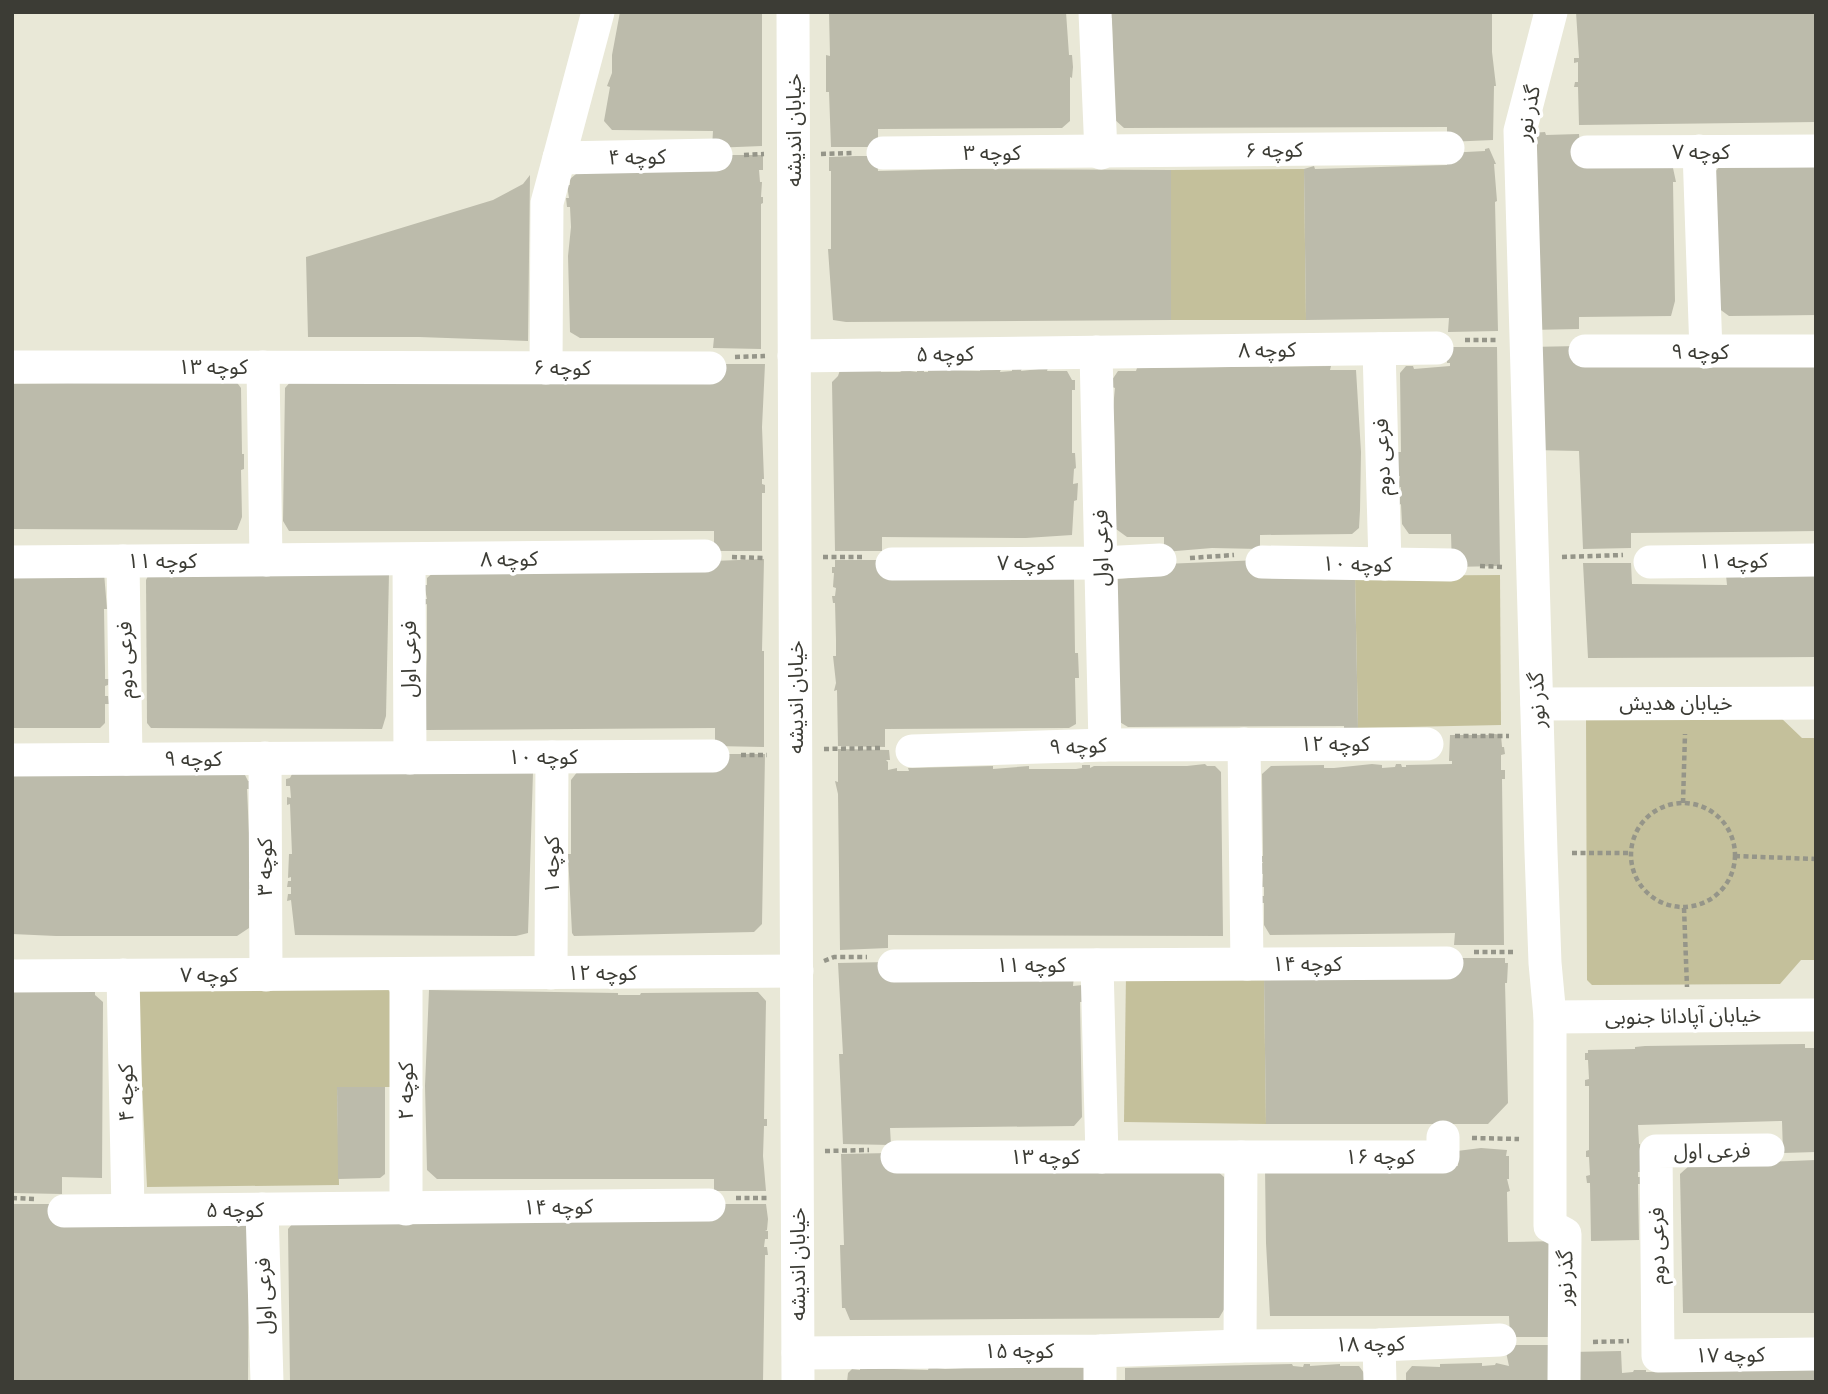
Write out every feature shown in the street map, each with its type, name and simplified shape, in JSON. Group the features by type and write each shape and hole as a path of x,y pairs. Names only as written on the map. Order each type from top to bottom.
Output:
{"street":[{"path":"546,368 547,203 597,12"},
{"name":"خیابان اندیشه","path":"793,12 798,1367"},
{"path":"1095,12 1101,153"},
{"name":"گذر نور","path":"1551,12 1520,131 1541,852 1550,1017 1550,1226 1566,1234 1564,1382"},
{"name":"کوچه ۶","path":"1101,153 1448,148"},
{"name":"کوچه ۷","path":"1587,152 1816,151"},
{"path":"1699,152 1706,352"},
{"name":"کوچه ۳","path":"883,153 1101,153"},
{"name":"کوچه ۴","path":"559,158 716,155"},
{"name":"کوچه ۸","path":"1096,352 1437,348"},
{"name":"فرعی دوم","path":"1379,349 1385,564"},
{"name":"کوچه ۹","path":"1585,351 1816,351"},
{"name":"کوچه ۵","path":"794,356 1096,352"},
{"name":"فرعی اول","path":"1096,352 1105,745"},
{"name":"کوچه ۱۳","path":"12,367 413,368"},
{"path":"263,368 266,560"},
{"name":"کوچه ۶","path":"413,368 710,368"},
{"name":"کوچه ۸","path":"312,560 705,556"},
{"name":"کوچه ۷","path":"892,564 1101,563 1160,559"},
{"name":"کوچه ۱۱","path":"12,562 312,560"},
{"name":"فرعی اول","path":"409,560 410,758"},
{"name":"کوچه ۱۱","path":"1650,562 1816,560"},
{"name":"فرعی دوم","path":"123,561 126,759"},
{"name":"کوچه ۱۰","path":"1262,562 1451,565"},
{"name":"خیابان هدیش","path":"1537,720 1686,703 1816,703"},
{"path":"1244,744 1247,964"},
{"name":"کوچه ۹","path":"912,751 1244,744"},
{"name":"کوچه ۱۲","path":"1244,744 1427,744"},
{"name":"کوچه ۱۰","path":"374,757 713,756"},
{"name":"کوچه ۹","path":"12,760 374,757"},
{"name":"کوچه ۱","path":"551,973 552,757"},
{"name":"کوچه ۳","path":"265,758 266,975"},
{"name":"کوچه ۱۴","path":"1167,965 1447,963"},
{"path":"1097,965 1102,1157"},
{"name":"کوچه ۱۱","path":"894,966 1167,965"},
{"name":"کوچه ۱۲","path":"407,974 797,971"},
{"name":"کوچه ۷","path":"12,976 407,974"},
{"name":"کوچه ۲","path":"406,1209 407,974"},
{"name":"کوچه ۴","path":"123,975 128,1210"},
{"name":"خیابان آپادانا جنوبی","path":"1550,1017 1816,1015"},
{"name":"کوچه ۱۶","path":"1192,1157 1443,1157 1444,1137"},
{"name":"فرعی اول","path":"1656,1151 1768,1150"},
{"name":"فرعی دوم","path":"1656,1151 1658,1341"},
{"name":"کوچه ۱۳","path":"897,1157 1192,1157"},
{"path":"1240,1346 1241,1157"},
{"name":"کوچه ۱۴","path":"406,1209 709,1205"},
{"name":"فرعی اول","path":"262,1209 267,1382"},
{"name":"کوچه ۵","path":"64,1211 406,1209"},
{"name":"کوچه ۱۸","path":"1240,1346 1379,1345 1500,1340"},
{"name":"کوچه ۱۷","path":"1658,1341 1658,1356 1816,1354"},
{"path":"1379,1345 1380,1382"},
{"name":"کوچه ۱۵","path":"798,1367 1100,1366 1240,1346"}],"path":[{"path":"716,155 883,153"},
{"path":"1437,348 1436,341 1525,339"},
{"path":"710,368 709,357 794,356"},
{"path":"1160,559 1253,555 1263,556 1262,562"},
{"path":"1451,565 1533,568 1560,557 1639,555 1650,562"},
{"path":"705,556 795,560 828,556 892,558 892,564"},
{"path":"1683,803 1686,703"},
{"path":"1427,744 1424,736 1537,720"},
{"path":"713,756 796,755 826,748 912,748 912,751"},
{"path":"1683,803 1706,808 1719,817 1729,830 1735,856 1732,874 1724,888 1700,905 1684,908 1658,901 1647,893 1632,870 1630,853 1638,827 1648,815 1661,806 1683,803"},
{"path":"1541,852 1630,853"},
{"path":"1735,856 1816,859"},
{"path":"1684,908 1688,1016"},
{"path":"1447,963 1446,952 1513,952 1545,963"},
{"path":"797,971 834,957 893,957 894,966"},
{"name":"کوچه ۱۶","path":"1444,1137 1548,1140"},
{"path":"798,1159 831,1150 897,1151 897,1157"},
{"path":"709,1205 708,1197 798,1199"}],"shaded area":[{"path":"1304,169 1306,320 1171,320 1171,170"},
{"path":"1500,575 1501,725 1358,728 1355,576"},
{"path":"1778,715 1802,738 1816,738 1816,960 1801,960 1780,984 1592,985 1587,980 1586,716"},
{"path":"1126,974 1264,976 1266,1124 1124,1122"},
{"path":"137,981 382,982 390,992 391,1087 337,1087 339,1185 147,1187"}],"building":[{"path":"620,12 762,12 762,146 712,148 713,131 612,130 604,121 610,87 607,86 612,73 612,55"},
{"path":"829,12 1066,12 1069,55 1072,55 1073,67 1072,78 1070,77 1070,121 1062,128 878,129 878,147 831,147 829,92 826,92 826,55 830,56"},
{"path":"1492,12 1492,52 1496,86 1493,140 1447,142 1447,127 1124,128 1114,119 1112,18 1109,18 1109,13"},
{"path":"1576,12 1816,12 1816,122 1579,125 1578,87 1574,87 1575,82 1578,82 1578,62 1574,63 1574,58 1579,58"},
{"path":"1545,132 1546,135 1579,134 1581,158 1668,164 1673,168 1676,182 1673,182 1675,301 1671,316 1579,317 1579,329 1530,330 1532,133"},
{"path":"1489,148 1496,164 1498,331 1448,332 1449,318 1306,320 1304,169 1314,166 1315,169 1447,165 1447,153 1485,151"},
{"path":"712,155 763,155 763,170 759,170 763,197 761,349 713,348 714,338 580,338 570,332 568,256 571,227 570,207 567,207 566,198 569,198 567,185 570,185 570,179 576,174"},
{"path":"877,156 878,171 1171,170 1171,320 833,320 828,249 831,249 829,157"},
{"path":"1816,163 1816,315 1729,316 1718,308 1715,172 1719,167"},
{"path":"530,175 528,341 308,337 306,257 493,200 523,184"},
{"path":"1579,346 1580,367 1816,362 1816,531 1631,533 1631,548 1583,549 1579,451 1533,450 1529,347"},
{"path":"1447,347 1497,347 1500,566 1452,567 1451,534 1409,534 1402,524 1401,504 1399,505 1401,487 1398,488 1400,476 1396,477 1396,452 1401,452 1400,373 1406,366 1413,366 1414,369 1450,366 1450,363 1447,363"},
{"path":"765,364 762,551 714,551 714,531 289,531 283,521 285,388 293,379"},
{"path":"1331,366 1330,370 1356,370 1361,452 1360,510 1359,528 1352,534 1260,535 1260,549 1212,548 1164,552 1164,537 1127,537 1116,529 1112,418 1115,388 1112,387 1112,380 1118,371 1136,371 1137,368"},
{"path":"1012,368 1022,368 1021,371 1048,368 1047,371 1067,371 1072,380 1075,380 1075,390 1072,390 1072,453 1075,453 1076,468 1073,484 1078,483 1072,535 1026,538 882,537 882,551 835,551 832,382 840,370 928,372 928,369 1001,369 1000,372 1012,371"},
{"path":"235,380 241,388 244,454 244,469 241,470 242,517 237,530 12,529 12,384"},
{"path":"764,559 764,747 715,746 715,728 425,730 427,604 424,605 424,599 427,599 424,585 427,585 427,578 434,572"},
{"path":"835,560 883,560 883,578 1074,578 1075,653 1078,653 1079,678 1075,678 1076,724 1069,728 885,729 885,747 838,746 837,690 834,691 836,683 833,656 836,656 835,603 832,596 835,596 836,588 833,587 832,573"},
{"path":"1260,560 1355,576 1358,728 1128,727 1118,721 1116,579 1164,575 1164,564"},
{"path":"1583,563 1631,563 1632,584 1727,585 1726,575 1816,572 1816,657 1588,658"},
{"path":"12,567 104,573 107,609 104,609 105,679 109,679 108,685 105,686 105,696 108,696 109,704 105,704 105,723 100,728 12,728"},
{"path":"389,573 386,716 382,729 151,728 147,723 146,580 149,574"},
{"path":"1450,735 1501,735 1505,754 1501,755 1501,770 1505,770 1505,779 1502,779 1504,945 1454,945 1455,933 1270,935 1264,925 1264,903 1261,903 1261,896 1264,896 1263,874 1260,874 1263,862 1262,774 1271,766 1324,765 1324,768 1334,768 1372,764 1382,765 1382,768 1395,767 1396,764 1406,767 1452,764 1452,761 1449,761"},
{"path":"838,749 889,750 890,760 886,760 888,770 897,768 897,771 909,771 908,768 993,766 993,769 1029,766 1029,769 1076,769 1082,768 1082,765 1090,765 1090,768 1205,764 1215,766 1221,772 1223,936 888,935 888,948 840,950 838,794 835,781 838,782"},
{"path":"716,754 765,754 762,924 754,932 574,936 568,854 571,854 571,780 578,771"},
{"path":"12,768 244,773 248,781 252,781 252,789 247,789 251,878 249,928 237,936 12,934"},
{"path":"293,772 533,772 528,933 516,936 295,935 291,900 287,901 288,894 291,894 291,887 287,887 288,881 291,881 291,877 288,878 289,854 292,854 290,804 287,805 287,797 291,798 286,779 290,778"},
{"path":"1454,958 1505,958 1505,963 1508,963 1505,983 1508,1103 1488,1124 1266,1124 1264,976"},
{"path":"888,962 1074,976 1073,986 1083,985 1083,1002 1080,1002 1082,1117 1074,1126 890,1128 891,1145 843,1144 839,1054 843,1054 838,963"},
{"path":"429,990 618,995 758,992 766,1001 764,1119 767,1119 767,1126 764,1126 763,1156 766,1191 714,1191 714,1179 437,1179 427,1170 425,1086"},
{"path":"12,991 95,992 103,1002 102,1178 62,1177 62,1194 12,1193"},
{"path":"1805,1044 1805,1048 1816,1048 1816,1152 1783,1153 1782,1121 1638,1125 1641,1172 1638,1172 1638,1177 1642,1177 1642,1184 1638,1184 1639,1240 1591,1241 1590,1183 1587,1183 1586,1176 1590,1175 1589,1157 1586,1157 1586,1151 1589,1150 1589,1086 1585,1086 1585,1080 1589,1079 1585,1053 1588,1053 1588,1050 1635,1049 1645,1046"},
{"path":"337,1087 385,1087 385,1174 380,1178 338,1179"},
{"path":"1481,1148 1507,1150 1506,1156 1509,1156 1508,1242 1558,1241 1557,1337 1510,1337 1509,1316 1270,1316 1265,1168 1458,1166 1457,1151"},
{"path":"890,1153 1215,1169 1224,1177 1226,1306 1219,1318 850,1320 845,1308 842,1308 840,1245 844,1245 841,1154"},
{"path":"1816,1160 1816,1313 1683,1313 1680,1174 1690,1165"},
{"path":"12,1204 57,1204 241,1219 249,1227 248,1382 13,1382"},
{"path":"766,1204 768,1219 765,1231 768,1231 768,1239 765,1239 764,1247 767,1247 768,1255 765,1255 763,1382 290,1382 288,1229 298,1217"},
{"path":"1509,1345 1557,1345 1561,1382 1406,1382 1406,1373 1412,1366 1440,1367 1440,1364 1482,1363 1482,1366 1496,1363 1509,1366 1506,1352"},
{"path":"1621,1351 1622,1373 1634,1370 1816,1370 1816,1382 1572,1382 1570,1352"},
{"path":"1292,1364 1303,1367 1304,1364 1359,1366 1364,1373 1364,1382 1125,1382 1125,1368"},
{"path":"965,1365 1089,1368 1089,1382 847,1382 848,1373 852,1369 928,1370 929,1367 965,1368"}]}
